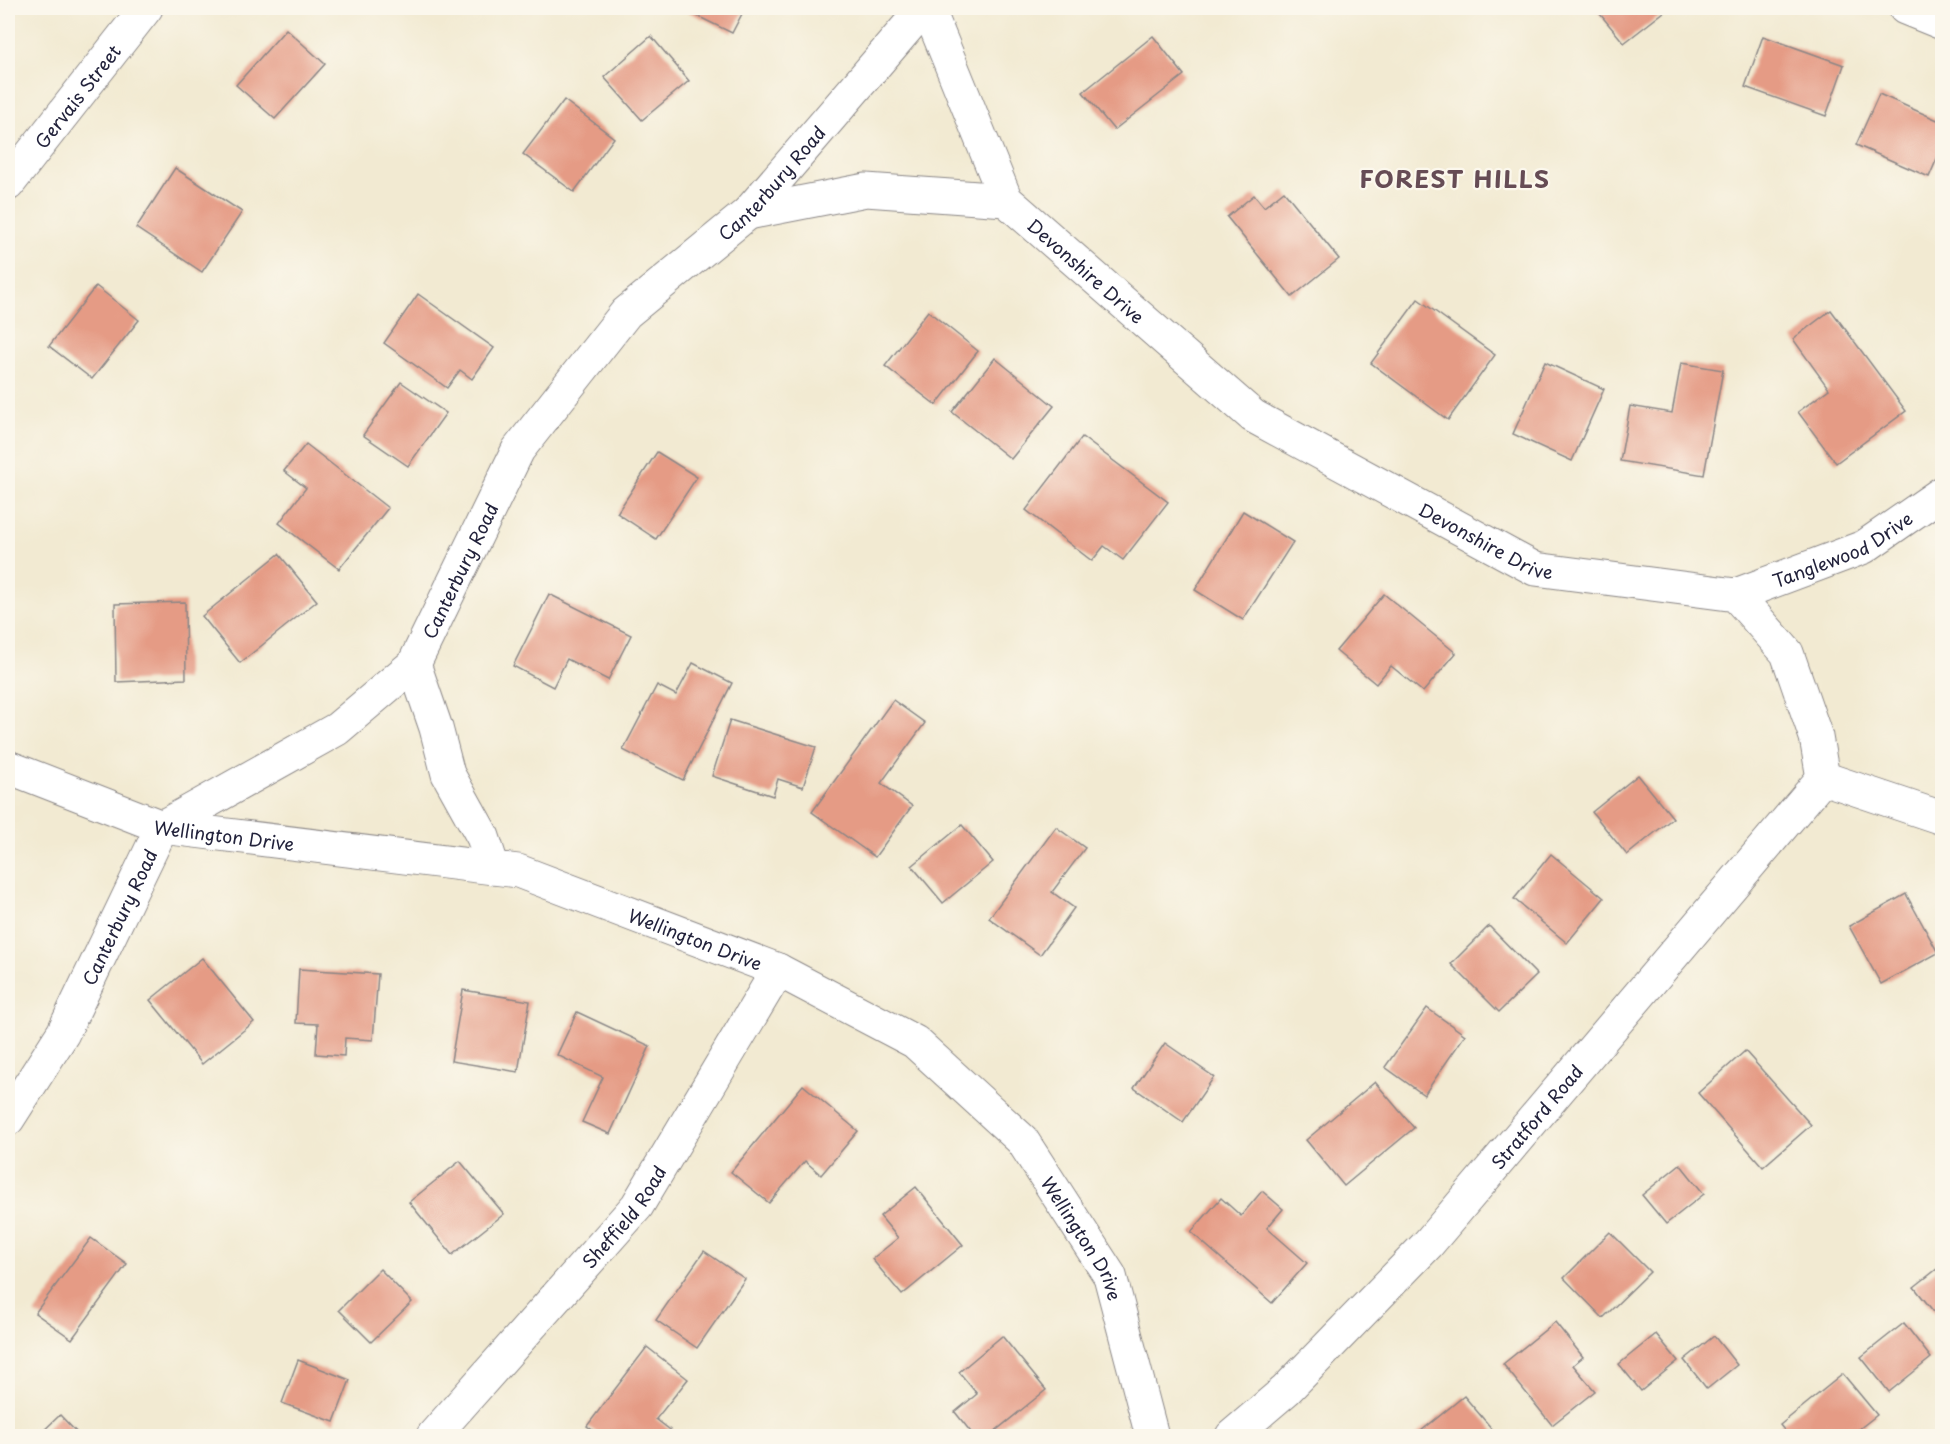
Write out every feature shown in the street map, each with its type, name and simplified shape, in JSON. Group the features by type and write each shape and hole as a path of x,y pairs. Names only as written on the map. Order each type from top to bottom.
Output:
{"street":[{"name":"Gervais Street","path":"8,184 146,8"},
{"name":"Devonshire Drive","path":"926,8 1006,200 1253,416 1535,569 1736,595"},
{"name":"Canterbury Road","path":"8,1119 63,1033 162,828 337,729 414,664 518,450 627,314 748,213 926,8"},
{"path":"1905,8 1942,23"},
{"path":"748,213 866,190 1006,200"},
{"name":"Tanglewood Drive","path":"1736,595 1864,547 1942,493"},
{"path":"1736,595 1787,653 1816,737 1823,778 1942,818"},
{"path":"414,664 436,728 448,774 483,837 493,868"},
{"name":"Wellington Drive","path":"8,767 162,828 518,871 778,970 915,1042 1022,1140 1110,1276 1152,1437"},
{"name":"Stratford Road","path":"1232,1437 1286,1390 1428,1244 1823,778"},
{"name":"Sheffield Road","path":"433,1437 637,1206 778,970"}],"building":[{"path":"689,8 745,8 732,33 687,11"},
{"path":"1595,8 1669,8 1624,43"},
{"path":"286,29 325,64 275,119 236,85"},
{"path":"651,36 689,81 642,120 604,77"},
{"path":"1153,36 1184,75 1114,130 1083,92"},
{"path":"1763,36 1844,65 1826,116 1745,87"},
{"path":"1879,94 1942,122 1942,147 1929,177 1856,145"},
{"path":"564,100 614,138 574,192 523,154"},
{"path":"175,168 242,212 202,272 136,228"},
{"path":"1284,191 1339,259 1292,297 1227,217 1254,195 1264,207"},
{"path":"96,286 139,320 92,379 49,346"},
{"path":"418,294 494,348 472,379 460,370 447,388 384,343"},
{"path":"1418,299 1495,355 1448,420 1371,363"},
{"path":"1831,310 1906,411 1836,463 1798,412 1829,389 1793,339"},
{"path":"928,311 978,351 936,405 885,366"},
{"path":"995,358 1054,406 1011,459 952,412"},
{"path":"1545,362 1604,389 1572,461 1513,434"},
{"path":"1681,363 1723,370 1704,475 1620,461 1630,406 1672,413"},
{"path":"401,382 446,413 408,466 363,435"},
{"path":"1082,437 1168,502 1123,560 1104,546 1092,561 1026,510"},
{"path":"306,444 388,508 339,569 279,523 306,488 284,471"},
{"path":"657,452 697,477 656,539 617,513"},
{"path":"1243,511 1293,542 1243,620 1195,590"},
{"path":"279,554 317,601 240,663 202,616"},
{"path":"549,594 631,635 608,680 567,659 553,687 513,666"},
{"path":"1384,594 1456,653 1423,692 1391,666 1376,684 1336,651"},
{"path":"185,602 186,679 116,682 115,604"},
{"path":"693,663 732,683 683,780 623,750 657,685 676,695"},
{"path":"893,700 925,723 881,783 912,806 875,857 812,812"},
{"path":"730,720 816,747 803,787 778,779 773,796 712,776"},
{"path":"1638,775 1673,818 1627,855 1592,812"},
{"path":"962,825 993,862 943,903 912,866"},
{"path":"1056,827 1085,848 1052,892 1074,908 1040,955 989,918"},
{"path":"1551,854 1604,898 1567,943 1514,899"},
{"path":"1906,894 1938,953 1881,984 1849,926"},
{"path":"1489,926 1537,975 1499,1012 1451,964"},
{"path":"202,958 254,1022 202,1064 150,1000"},
{"path":"299,969 378,974 373,1040 345,1038 344,1056 316,1054 318,1024 296,1023"},
{"path":"463,990 530,1001 518,1072 451,1061"},
{"path":"1427,1008 1465,1035 1424,1095 1385,1067"},
{"path":"577,1012 650,1046 610,1134 582,1122 603,1077 557,1055"},
{"path":"1165,1043 1214,1077 1183,1122 1134,1088"},
{"path":"1745,1051 1811,1125 1763,1167 1698,1093"},
{"path":"1375,1082 1414,1128 1344,1186 1306,1140"},
{"path":"803,1085 858,1131 821,1175 805,1161 769,1203 731,1172"},
{"path":"460,1161 504,1214 452,1255 409,1202"},
{"path":"1680,1164 1704,1194 1666,1224 1642,1195"},
{"path":"916,1187 963,1245 902,1295 872,1259 898,1238 880,1216"},
{"path":"1262,1191 1283,1209 1267,1228 1307,1263 1272,1303 1191,1232 1221,1198 1241,1216"},
{"path":"1610,1232 1650,1272 1603,1318 1564,1278"},
{"path":"91,1238 127,1264 72,1339 35,1313"},
{"path":"704,1251 745,1279 697,1348 656,1320"},
{"path":"1942,1265 1942,1322 1914,1287"},
{"path":"380,1269 412,1302 371,1342 339,1310"},
{"path":"1555,1322 1583,1357 1573,1365 1595,1391 1552,1425 1503,1364"},
{"path":"1904,1323 1931,1358 1889,1392 1861,1357"},
{"path":"1656,1334 1678,1361 1641,1391 1619,1364"},
{"path":"1002,1336 1046,1390 989,1436 974,1436 955,1412 977,1394 959,1372"},
{"path":"1714,1336 1737,1365 1707,1389 1684,1360"},
{"path":"647,1347 688,1379 656,1419 678,1436 601,1436 587,1426"},
{"path":"298,1360 350,1380 334,1422 282,1403"},
{"path":"1843,1374 1877,1415 1850,1436 1789,1436 1780,1425"},
{"path":"1464,1396 1498,1436 1415,1436"},
{"path":"60,1415 80,1436 38,1436"}],"district":[{"name":"FOREST HILLS","path":"1455,178"}]}
